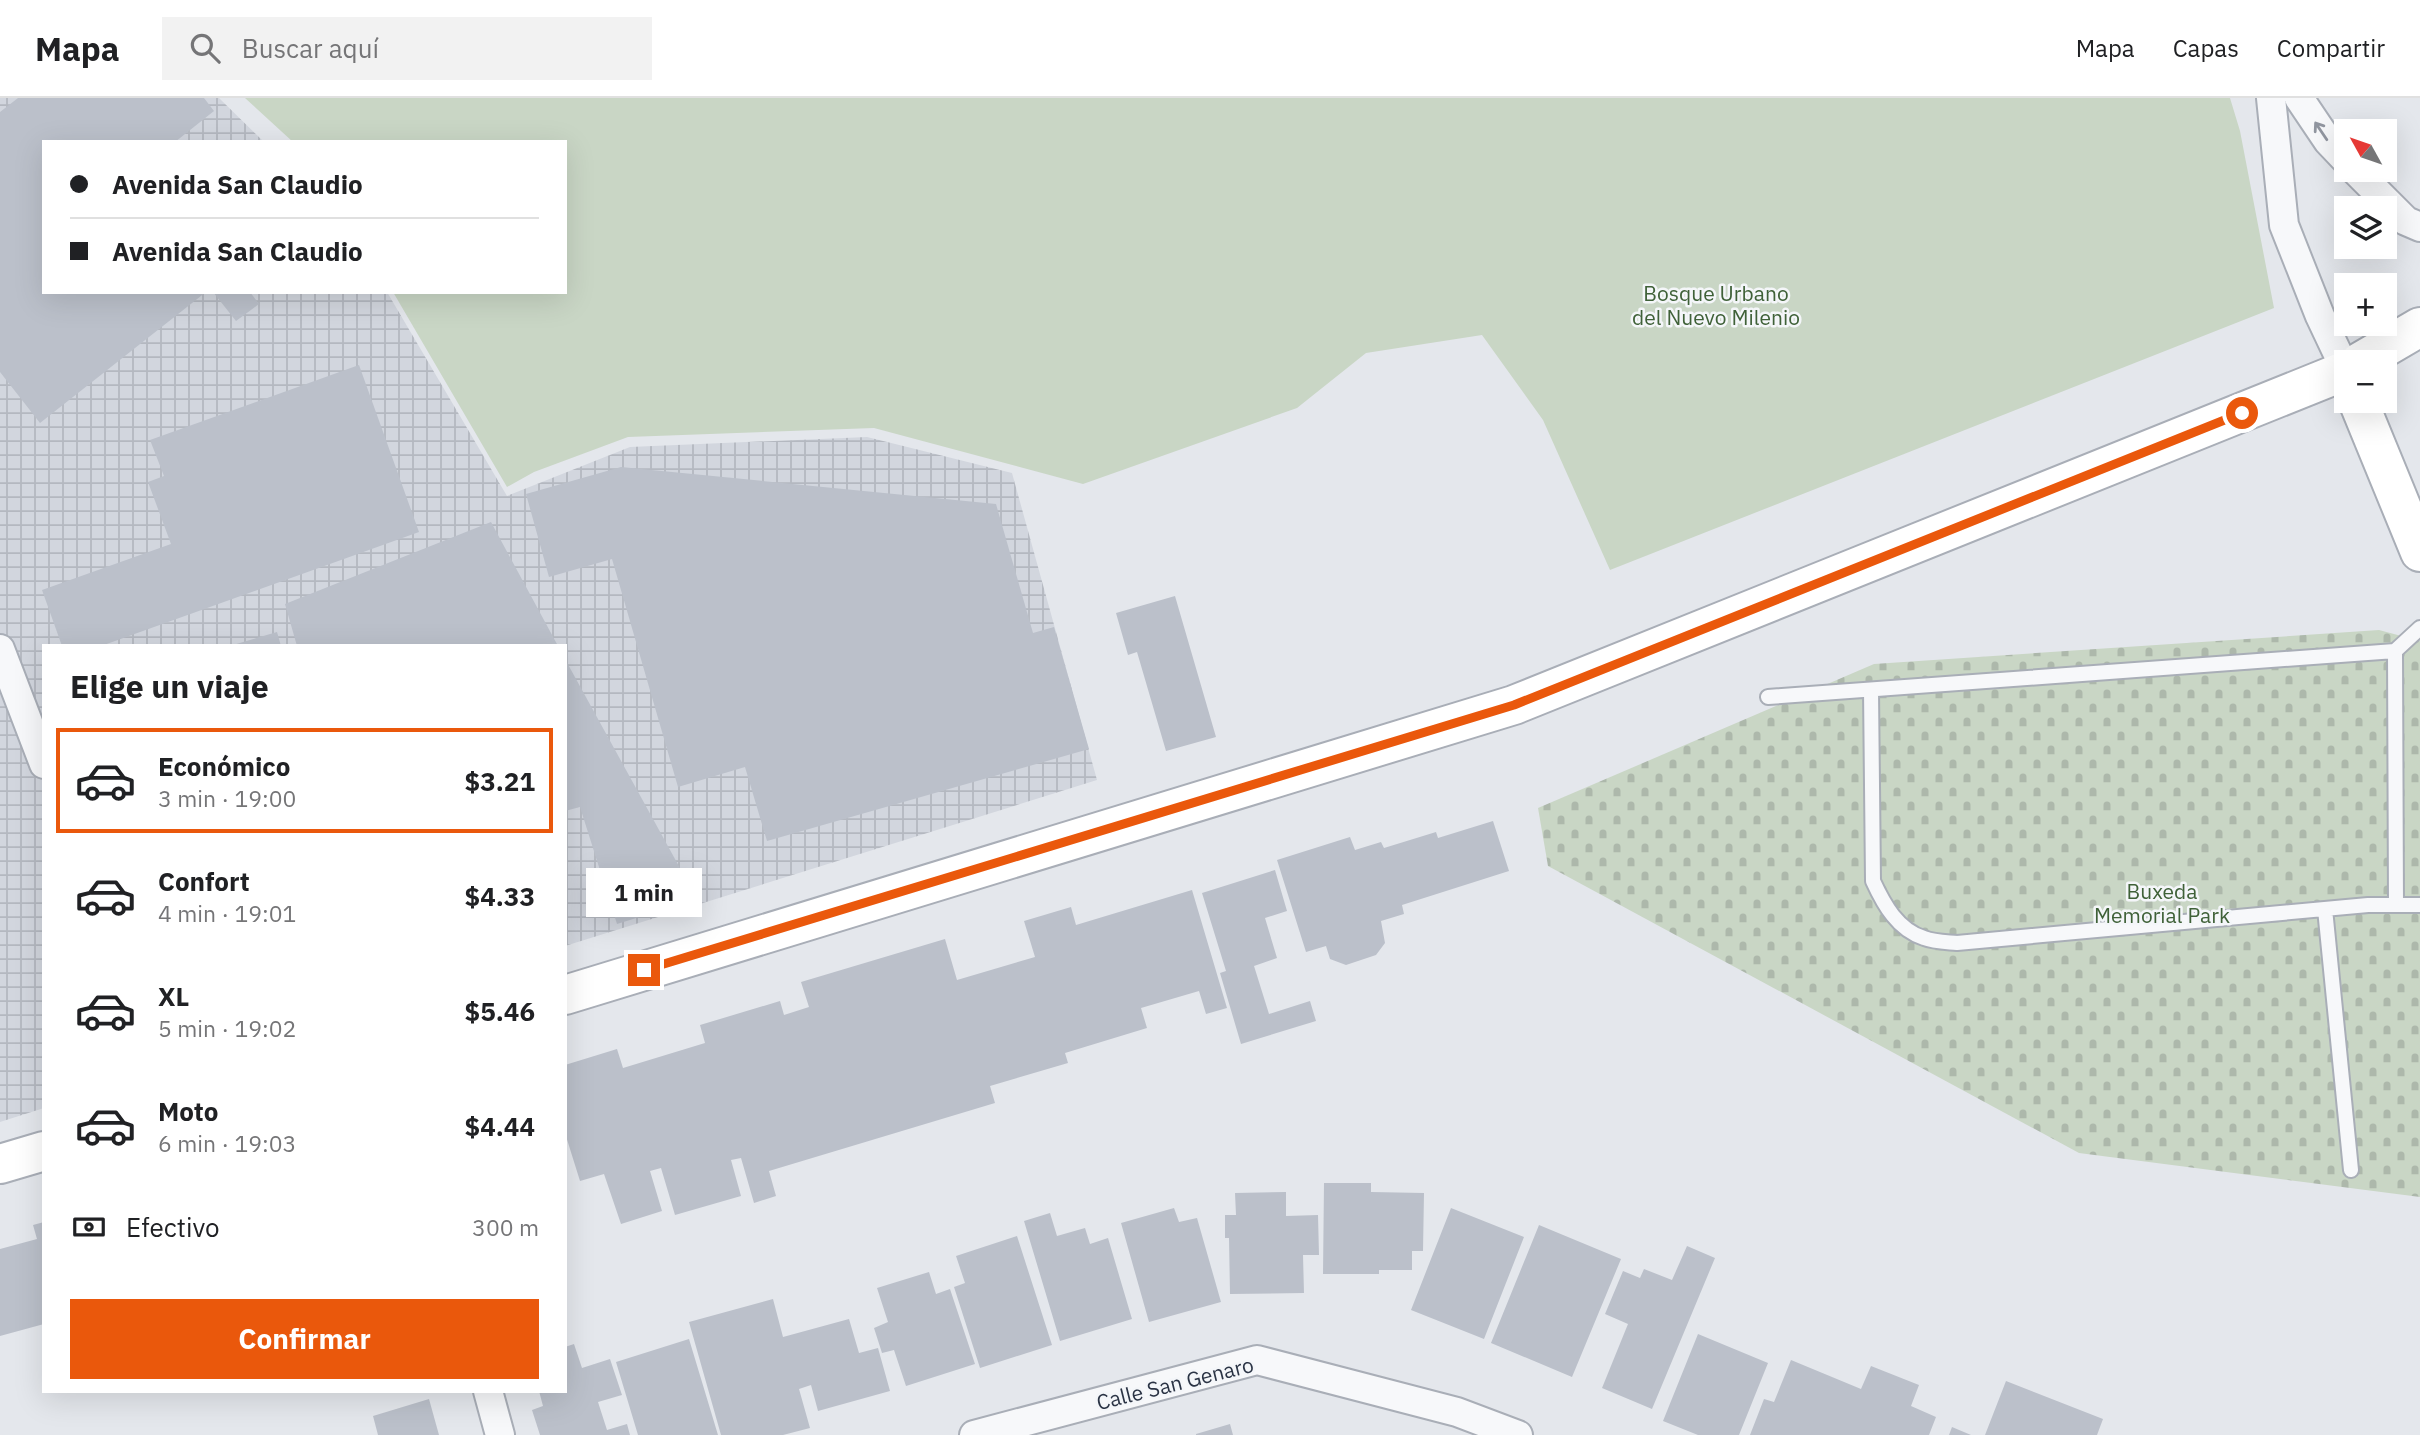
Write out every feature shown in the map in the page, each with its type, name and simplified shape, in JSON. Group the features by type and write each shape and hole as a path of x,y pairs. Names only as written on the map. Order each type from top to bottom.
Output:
{"street":[{"path":"2271,98 2284,225 2320,316 2338,350"},
{"path":"2299,98 2334,147"},
{"path":"2367,182 2406,221 2420,227"},
{"path":"2388,350 2420,327"},
{"path":"567,994 1514,705 2334,383"},
{"path":"2366,413 2420,552"},
{"path":"0,649 42,759"},
{"path":"0,1164 42,1152"},
{"name":"Calle San Genaro","path":"974,1435 1257,1360 1454,1423 1518,1435"},
{"path":"489,1393 500,1435"}],"lane":[{"path":"1768,697 2395,651 2420,628"},
{"path":"2395,651 2396,905"},
{"path":"1871,690 1873,881 1885,906 1903,926 1923,938 1957,943 2368,905 2420,905"},
{"path":"2325,909 2351,1170"}],"shaded area":[{"path":"0,98 219,98 262,140 42,140 42,294 388,294 507,496 630,447 867,437 1012,473 1097,780 567,945 567,644 42,644 42,1109 0,1122"}],"green space":[{"name":"Bosque Urbano del Nuevo Milenio","path":"245,98 2230,98 2240,131 2274,308 1610,570 1543,420 1482,335 1366,353 1297,408 1083,484 874,428 628,437 534,472 507,487 394,294 567,294 567,140 291,140"},
{"name":"Buxeda Memorial Park","path":"2379,630 2420,641 2420,1197 2079,1153 1548,866 1538,808 1874,664"}],"building":[{"path":"18,98 204,98 214,111 178,140 42,140 42,294 203,294 40,423 0,372 0,112"},
{"path":"215,294 252,294 259,304 236,321"},
{"path":"359,365 419,532 107,644 61,644 42,590 171,544 148,482 164,476 150,440"},
{"path":"621,467 996,504 1033,633 1054,627 1089,749 767,841 745,767 678,787 612,559 549,577 526,494"},
{"path":"491,522 557,644 296,644 285,604"},
{"path":"1175,596 1216,737 1166,751 1137,652 1128,655 1116,613"},
{"path":"277,632 280,644 236,644"},
{"path":"567,663 697,899 617,924 580,807 567,810"},
{"path":"1493,821 1509,871 1402,905 1404,914 1381,921 1385,943 1376,955 1346,965 1330,959 1326,946 1306,952 1277,860 1350,837 1355,850 1381,842 1384,848 1436,832 1438,838"},
{"path":"1275,870 1287,911 1265,918 1277,958 1254,966 1269,1014 1310,1001 1316,1021 1241,1044 1220,973 1226,971 1202,893"},
{"path":"1192,890 1227,1008 1206,1014 1199,991 1141,1008 1147,1028 1065,1053 1068,1063 990,1086 995,1103 769,1171 776,1196 754,1203 741,1158 731,1160 741,1196 675,1215 661,1168 650,1171 662,1211 621,1224 604,1174 580,1181 567,1139 567,1064 617,1049 623,1068 705,1043 700,1025 780,1001 784,1015 809,1007 801,982 945,939 957,980 1035,957 1024,921 1071,907 1076,925"},
{"path":"1324,1183 1371,1183 1371,1192 1424,1193 1423,1251 1412,1251 1412,1270 1379,1270 1379,1274 1323,1274"},
{"path":"1286,1192 1286,1216 1318,1215 1319,1255 1303,1255 1304,1293 1230,1294 1229,1238 1225,1238 1225,1215 1236,1215 1235,1193"},
{"path":"1174,1208 1179,1222 1197,1218 1221,1302 1149,1322 1121,1223"},
{"path":"1451,1208 1524,1237 1484,1339 1411,1310"},
{"path":"1050,1213 1057,1236 1085,1228 1090,1244 1108,1238 1132,1319 1060,1341 1024,1221"},
{"path":"42,1223 42,1325 0,1336 0,1249 37,1239 33,1225"},
{"path":"1539,1225 1621,1259 1572,1377 1491,1343"},
{"path":"1017,1236 1052,1345 980,1368 954,1287 965,1283 956,1256"},
{"path":"1687,1246 1715,1258 1652,1409 1602,1388 1628,1324 1605,1314 1623,1271 1640,1278 1644,1269 1672,1280"},
{"path":"929,1272 936,1294 950,1289 975,1364 906,1386 894,1350 882,1353 874,1328 888,1322 877,1288"},
{"path":"773,1299 783,1337 849,1319 859,1353 878,1348 890,1391 818,1411 811,1385 799,1389 810,1428 783,1435 721,1435 689,1322"},
{"path":"1698,1334 1768,1363 1739,1435 1698,1435 1663,1421"},
{"path":"689,1339 718,1435 638,1435 616,1362"},
{"path":"574,1344 582,1368 610,1359 622,1395 598,1402 607,1430 627,1424 630,1435 540,1435 532,1410 543,1406 540,1393 567,1393 567,1346"},
{"path":"1791,1360 1861,1389 1871,1366 1919,1385 1911,1406 1936,1417 1929,1435 1750,1435 1764,1399 1774,1402"},
{"path":"2006,1381 2103,1419 2097,1435 1985,1435"},
{"path":"429,1399 439,1435 378,1435 373,1416"},
{"path":"1230,1424 1233,1435 1196,1435 1196,1434"},
{"path":"1952,1427 1971,1435 1949,1435"}],"route":[{"path":"644,970 1514,705 2242,413"}]}
